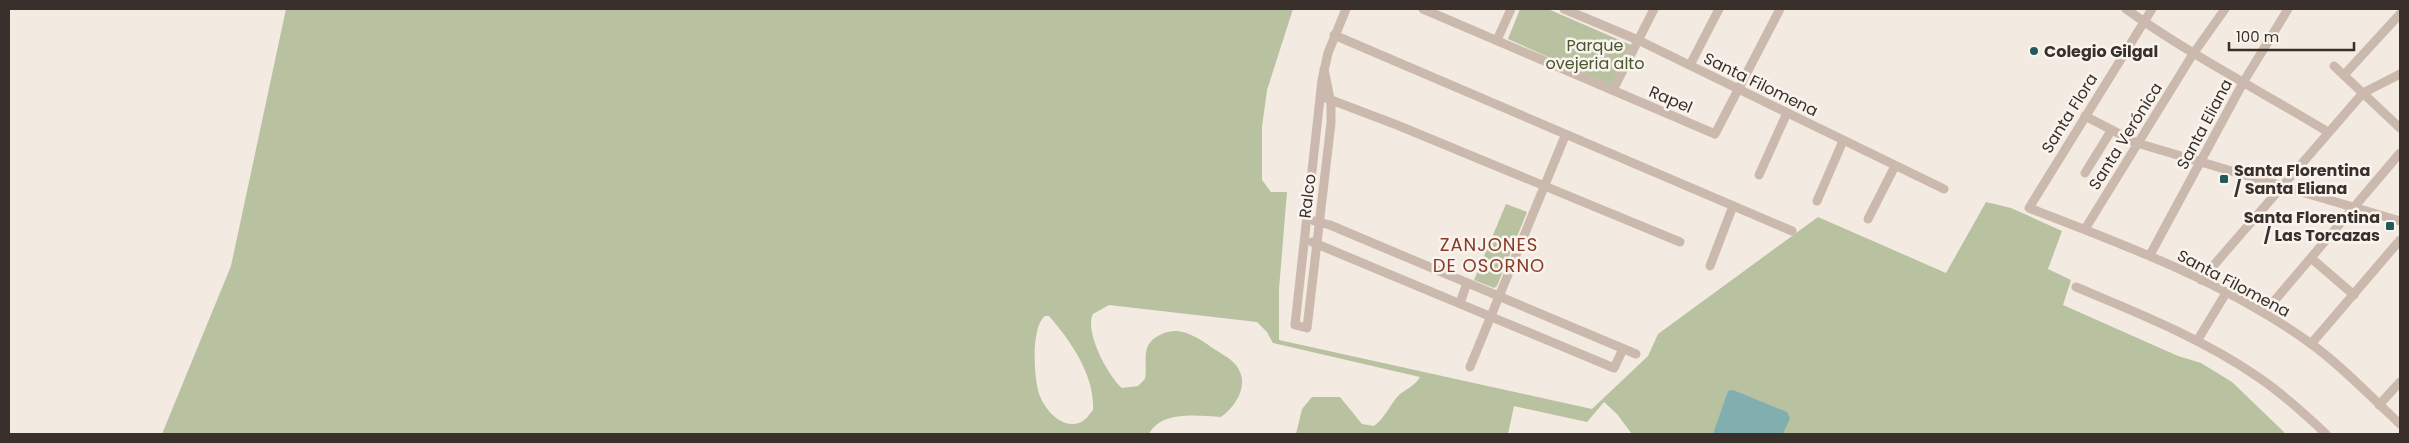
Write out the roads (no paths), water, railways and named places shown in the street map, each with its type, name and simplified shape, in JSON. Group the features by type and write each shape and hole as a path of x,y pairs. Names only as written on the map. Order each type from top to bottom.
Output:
{"street":[{"name":"Ralco","path":"1324,69 1330,99 1330,123 1307,328 1295,325 1324,69 1334,36 1346,9"},
{"name":"Rapel","path":"1422,9 1715,134 1739,89"},
{"path":"1497,40 1511,9"},
{"name":"Santa Filomena","path":"1568,9 1690,65 1944,190"},
{"path":"1613,90 1654,9"},
{"path":"1690,65 1719,9"},
{"path":"1739,89 1780,9"},
{"path":"2126,9 2193,54 2244,81 2328,132"},
{"name":"Santa Flora","path":"2029,208 2152,9"},
{"name":"Santa Verónica","path":"2085,229 2193,54 2225,9"},
{"name":"Santa Eliana","path":"2150,255 2244,81 2288,9"},
{"path":"2344,75 2400,14"},
{"path":"1334,36 1565,136 1792,231"},
{"path":"2334,66 2400,128"},
{"path":"2201,280 2363,93 2400,74"},
{"path":"1321,97 1544,185 1680,242"},
{"path":"1759,175 1787,113"},
{"path":"2085,116 2111,131 2137,142 2400,221"},
{"path":"2085,173 2111,131"},
{"path":"1470,367 1565,136"},
{"path":"1817,201 1843,141"},
{"path":"2264,313 2400,153"},
{"path":"1868,219 1895,166"},
{"path":"1710,266 1733,206"},
{"name":"Santa Filomena","path":"2029,208 2150,255 2264,313 2311,344 2400,424"},
{"path":"1307,220 1319,222 1636,354"},
{"path":"1304,240 1316,243 1614,368 1623,349"},
{"path":"2311,344 2400,240"},
{"path":"2311,258 2354,294"},
{"path":"1460,303 1468,283"},
{"path":"2076,287 2197,342 2258,377 2299,408 2326,434"},
{"path":"2197,342 2226,294"},
{"path":"2379,404 2400,382"}],"water":[{"path":"1733,390 1787,412 1790,418 1783,434 1713,434 1728,391"}],"place":[{"name":"Colegio Gilgal","path":"2034,51"},
{"name":"Santa Florentina / Santa Eliana","path":"2224,179"},
{"name":"Santa Florentina / Las Torcazas","path":"2390,226"}],"district":[{"name":"ZANJONES DE OSORNO","path":"1489,255"}],"park label":[{"name":"Parque ovejeria alto","path":"1595,54"}]}
